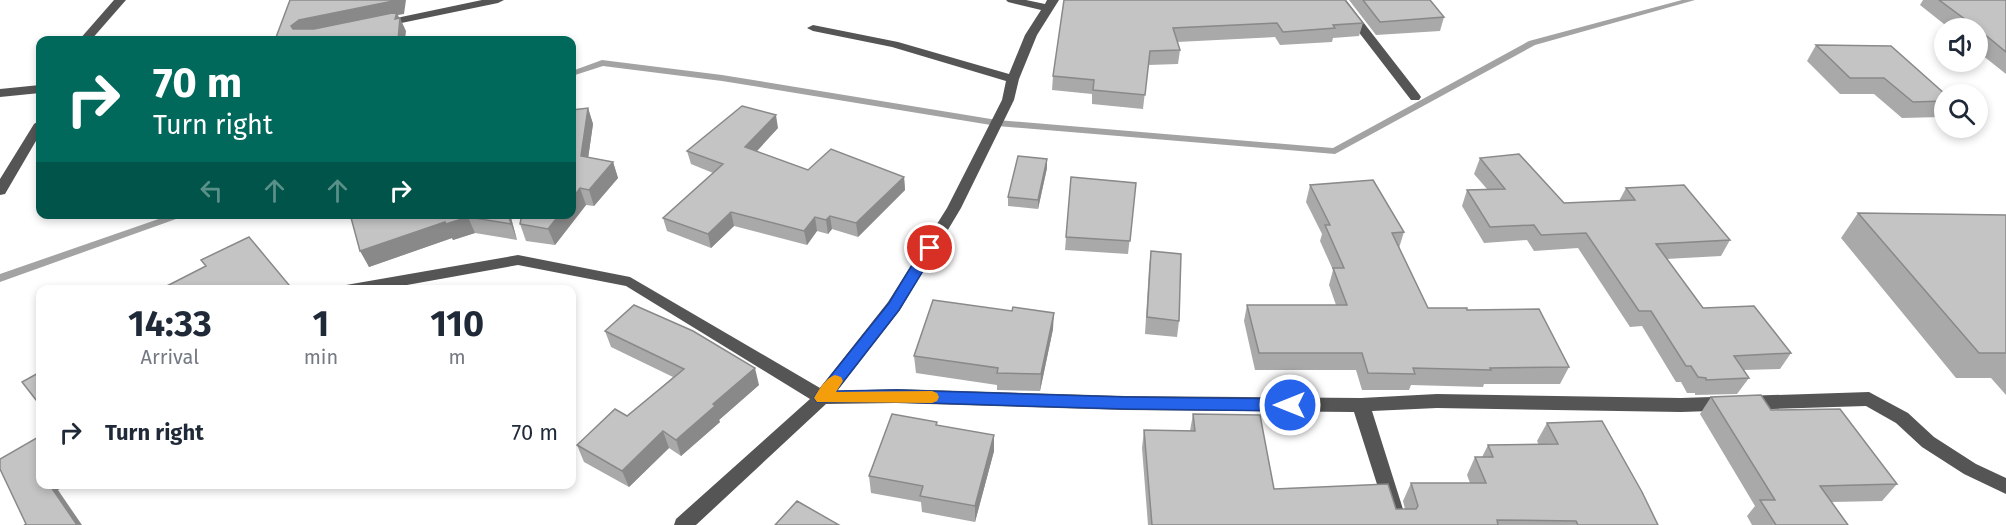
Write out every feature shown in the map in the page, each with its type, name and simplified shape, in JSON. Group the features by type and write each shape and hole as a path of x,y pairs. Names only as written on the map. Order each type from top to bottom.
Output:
{"street":[{"path":"88,36 120,0"},
{"path":"370,27 498,0"},
{"path":"683,525 822,398 894,306 942,228 1008,100 1013,79 1030,35 1050,4 1012,0"},
{"path":"1340,0 1415,97"},
{"path":"813,28 894,44 1013,79"},
{"path":"0,93 36,89"},
{"path":"0,191 36,131"},
{"path":"375,285 519,260 630,282 822,398 897,396 1125,403 1360,405 1437,401 1682,405 1869,399 1902,418 1928,442 1970,469 2006,486"},
{"path":"1360,405 1399,525"}],"building":[{"path":"290,0 398,0 299,20 291,26 293,29 314,29 397,12 395,19 400,18 398,36 276,36"},
{"path":"1064,0 1345,0 1363,23 1333,25 1335,28 1283,32 1277,23 1173,28 1180,50 1150,51 1145,95 1093,90 1094,80 1053,76"},
{"path":"1363,0 1430,0 1444,17 1380,22"},
{"path":"1939,0 2006,0 2006,52 1988,37 1988,18 1963,18"},
{"path":"1816,45 1891,46 1934,84 1934,101 1913,102 1884,78 1850,78"},
{"path":"742,106 776,115 745,147 808,170 831,149 904,177 856,223 830,216 826,220 815,217 804,231 731,212 708,234 663,218 723,164 687,151"},
{"path":"588,108 581,156 613,162 589,190 580,188 576,194 576,110"},
{"path":"1519,154 1564,203 1635,200 1626,188 1684,185 1730,240 1656,244 1703,308 1754,306 1791,353 1734,356 1749,378 1706,380 1706,378 1698,377 1691,366 1686,366 1651,311 1639,311 1586,233 1541,235 1534,225 1490,227 1467,190 1505,189 1480,158"},
{"path":"1018,156 1047,159 1038,200 1008,197"},
{"path":"1071,177 1136,183 1130,241 1066,237"},
{"path":"1373,180 1404,232 1392,233 1428,308 1539,309 1569,367 1490,368 1491,370 1413,368 1415,374 1368,373 1362,353 1259,353 1247,305 1347,305 1333,268 1344,268 1325,225 1330,225 1310,185"},
{"path":"1858,213 2006,215 2006,353 1979,353"},
{"path":"351,219 462,219 446,224 445,222 360,251"},
{"path":"480,219 510,219 511,224"},
{"path":"521,219 556,219 548,229 520,224"},
{"path":"249,237 289,285 169,285 206,266 201,260"},
{"path":"1151,251 1181,254 1179,321 1147,317"},
{"path":"933,300 1012,311 1013,307 1054,313 1041,374 997,373 998,368 914,356"},
{"path":"634,305 693,331 755,368 676,440 663,431 622,471 577,445 615,409 627,416 684,369 605,331"},
{"path":"36,374 36,400 22,382"},
{"path":"1761,395 1771,410 1840,409 1897,484 1820,486 1848,525 1776,525 1760,500 1775,500 1711,397"},
{"path":"892,414 937,422 936,425 994,435 975,506 920,496 923,486 869,476"},
{"path":"1193,414 1260,415 1274,489 1388,484 1396,509 1416,509 1418,506 1411,483 1486,483 1475,457 1493,457 1488,445 1558,444 1547,423 1602,421 1658,525 1578,525 1576,521 1497,520 1498,525 1152,525 1144,430 1195,431"},
{"path":"36,438 36,489 52,489 77,525 24,525 26,524 0,469 0,459"},
{"path":"797,501 839,525 775,525"}],"waterway":[{"path":"576,73 602,63 722,78 997,123 1335,151 1532,43 1691,0"},
{"path":"0,278 171,219"}],"slow traffic":[{"path":"835,381 822,398 932,397"}],"route":[{"path":"930,248 894,306 822,398 897,396 1290,405"}]}
